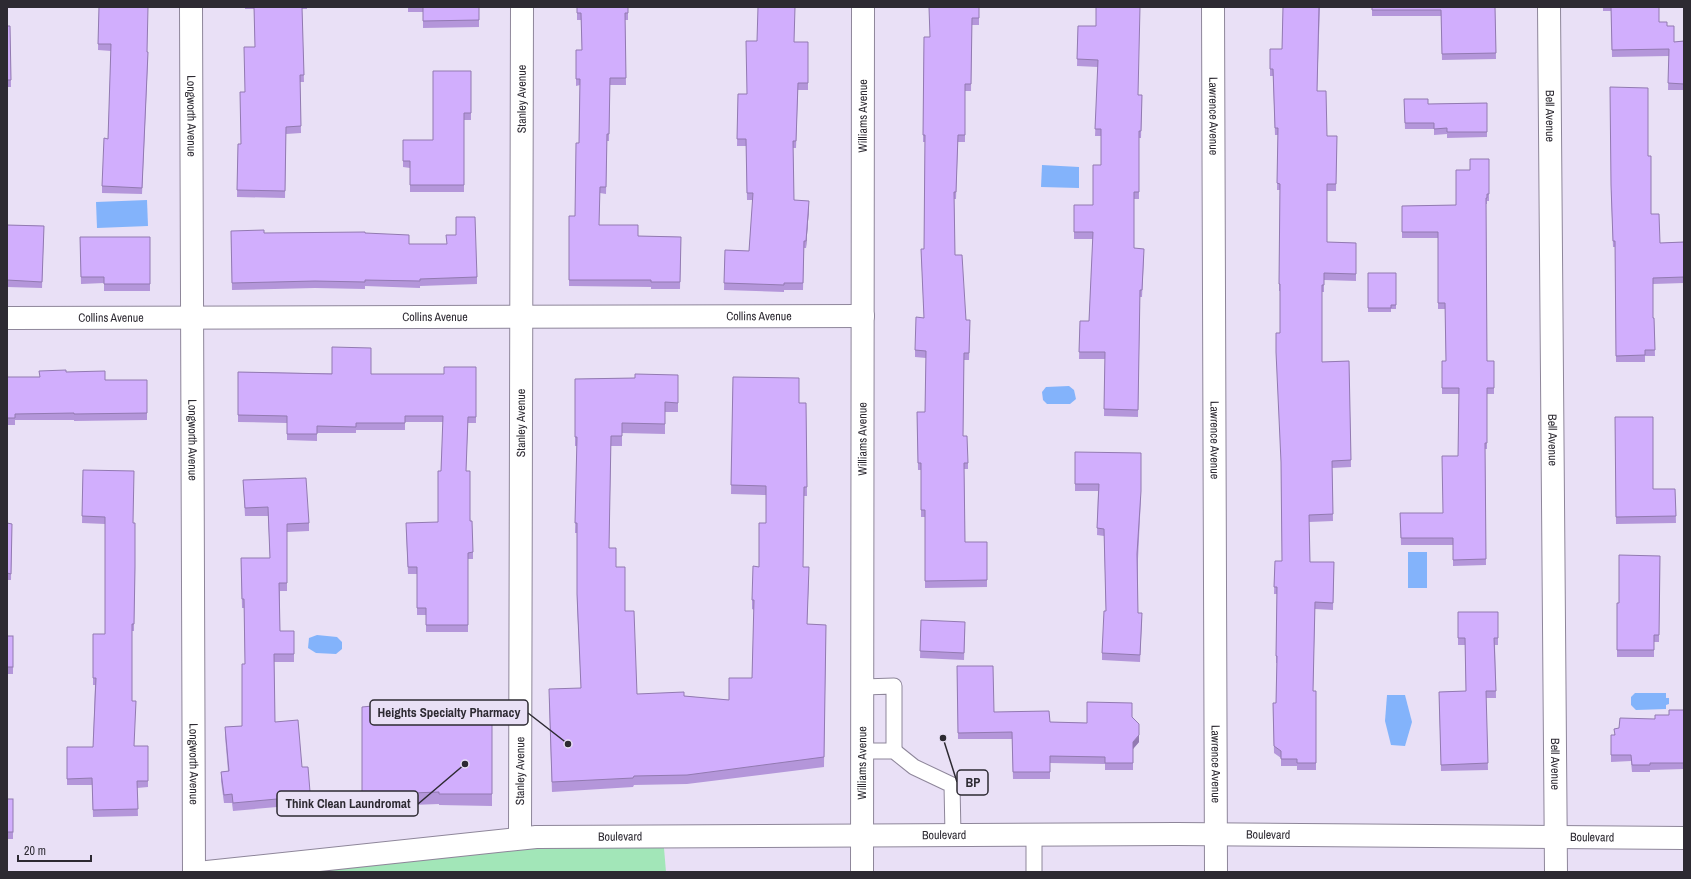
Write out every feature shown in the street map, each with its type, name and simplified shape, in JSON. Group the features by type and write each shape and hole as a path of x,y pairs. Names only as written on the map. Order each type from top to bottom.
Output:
{"street":[{"name":"Longworth Avenue","path":"191,7 194,872"},
{"name":"Stanley Avenue","path":"520,838 522,7"},
{"name":"Williams Avenue","path":"862,7 862,872"},
{"name":"Lawrence Avenue","path":"1213,7 1216,872"},
{"name":"Bell Avenue","path":"1549,7 1556,872"},
{"name":"Collins Avenue","path":"7,318 863,316"},
{"name":"Boulevard","path":"207,872 536,837 1217,834 1684,838"}],"lane":[{"path":"863,687 894,686 894,751"},
{"path":"862,751 894,751 914,767 952,785 953,835"},
{"path":"1034,834 1034,872"}],"green space":[{"path":"663,836 666,872 209,872"}],"water":[{"path":"1042,165 1079,167 1079,188 1041,187"},
{"path":"147,200 148,226 97,228 96,202"},
{"path":"1069,386 1074,390 1076,399 1070,404 1047,404 1043,400 1042,392 1046,387"},
{"path":"1408,552 1427,552 1427,588 1408,588"},
{"path":"317,635 337,637 342,642 342,649 336,654 316,653 308,648 309,638"},
{"path":"1635,693 1666,693 1666,698 1669,698 1669,704 1666,705 1666,709 1636,710 1631,705 1631,697"},
{"path":"1387,695 1405,695 1412,722 1405,746 1391,745 1385,721"}],"building":[{"path":"99,7 148,7 148,52 142,188 102,186 104,138 108,139 111,44 98,44"},
{"path":"254,7 302,7 304,75 300,75 301,126 286,127 285,191 237,190 238,144 241,144 240,92 245,92 244,47 255,47"},
{"path":"423,7 479,7 479,20 423,21"},
{"path":"577,7 628,7 628,13 625,13 626,78 610,78 606,187 600,187 599,225 638,225 638,236 681,237 680,282 651,282 651,280 569,280 569,216 575,216 576,143 579,143 580,79 576,79 576,50 582,50 581,13 577,13"},
{"path":"758,7 795,7 794,42 808,42 808,83 798,83 796,141 793,141 794,200 809,201 806,241 804,241 803,283 784,283 784,285 724,283 725,250 749,251 753,193 747,193 746,139 737,139 738,94 747,94 746,41 757,41"},
{"path":"929,7 979,7 979,18 972,18 971,84 965,84 965,135 958,135 956,192 954,192 955,255 962,255 966,320 970,320 969,353 964,353 963,436 967,436 968,463 964,463 965,542 987,542 987,580 925,581 925,510 921,510 921,463 918,463 917,412 925,412 926,351 915,350 916,317 924,318 921,249 924,249 924,37 930,37"},
{"path":"1096,7 1140,7 1138,95 1142,95 1141,131 1139,131 1139,192 1134,192 1134,248 1144,249 1142,290 1140,290 1138,410 1104,409 1105,352 1079,352 1080,321 1089,321 1093,232 1074,232 1074,205 1093,205 1093,165 1101,165 1101,129 1095,129 1098,60 1077,59 1078,26 1096,26"},
{"path":"1283,7 1319,7 1317,91 1326,91 1327,136 1337,136 1336,184 1327,184 1327,242 1356,243 1356,274 1324,273 1324,285 1322,285 1322,362 1349,361 1351,460 1332,461 1333,514 1309,515 1310,562 1334,562 1333,603 1315,602 1313,691 1316,691 1316,763 1297,763 1297,759 1281,759 1281,751 1274,746 1273,703 1276,703 1277,656 1277,587 1274,587 1275,561 1282,561 1281,462 1276,352 1276,333 1280,333 1280,184 1277,183 1278,128 1275,128 1273,69 1270,69 1270,49 1282,49"},
{"path":"1372,7 1495,7 1496,53 1442,54 1441,10 1372,10"},
{"path":"1611,7 1659,7 1659,22 1667,22 1667,26 1674,26 1674,42 1684,41 1684,84 1668,83 1669,49 1612,50"},
{"path":"7,26 10,26 11,80 7,80"},
{"path":"433,71 471,71 471,113 464,113 464,185 410,185 410,161 403,161 403,140 433,140"},
{"path":"1610,87 1648,88 1648,156 1651,156 1651,214 1659,214 1660,243 1684,242 1684,277 1653,278 1655,350 1645,350 1645,355 1616,356 1615,241 1613,241 1611,185"},
{"path":"1404,99 1428,99 1428,104 1487,103 1487,132 1447,132 1447,128 1434,129 1434,123 1405,123"},
{"path":"1470,159 1489,159 1489,194 1487,194 1486,198 1487,361 1494,361 1494,388 1487,388 1487,443 1485,443 1486,559 1453,560 1453,538 1401,538 1400,513 1443,513 1442,456 1458,456 1459,388 1442,388 1442,361 1446,361 1445,303 1438,303 1438,232 1402,232 1402,206 1456,205 1456,170 1470,170"},
{"path":"456,217 475,217 477,277 420,279 420,281 365,280 365,282 315,281 232,283 231,231 264,230 264,233 365,232 409,235 409,244 447,244 446,235 456,235"},
{"path":"7,225 44,226 42,282 7,280"},
{"path":"80,237 150,237 150,284 104,284 104,277 81,277"},
{"path":"1368,273 1396,273 1396,305 1391,305 1391,308 1368,308"},
{"path":"332,347 371,348 371,374 444,374 444,367 476,367 476,417 468,417 466,471 470,471 470,521 472,521 473,552 468,553 468,625 426,625 426,608 417,608 417,567 408,567 406,523 438,522 438,471 441,471 443,416 405,416 405,423 356,423 356,427 317,426 317,434 287,434 287,416 238,415 238,372 332,374"},
{"path":"66,370 66,372 105,371 105,380 147,380 147,413 15,414 15,418 7,418 7,377 40,377 39,371"},
{"path":"635,374 678,375 678,403 665,402 665,424 622,423 622,436 611,436 609,548 616,548 616,567 625,567 625,611 634,611 637,694 684,692 684,696 729,700 729,678 752,678 754,600 752,600 753,566 759,567 759,523 766,523 766,486 731,485 733,377 799,378 799,403 806,403 807,487 804,487 803,567 809,567 807,624 826,625 824,757 687,775 634,776 633,778 552,782 549,689 581,688 577,594 577,523 575,523 577,437 575,437 575,379 635,378"},
{"path":"1615,417 1653,417 1653,489 1675,489 1676,516 1616,517"},
{"path":"1075,452 1141,453 1141,491 1137,554 1138,613 1142,613 1140,655 1102,653 1104,611 1106,611 1104,529 1097,528 1099,484 1075,484"},
{"path":"83,470 134,471 133,523 135,523 135,567 134,624 132,624 132,701 136,701 134,746 148,746 148,781 137,781 138,809 93,810 92,778 67,779 67,747 93,747 96,678 93,678 93,634 105,634 105,517 82,516"},
{"path":"306,478 309,523 287,524 287,583 279,583 280,631 294,631 294,654 274,654 275,722 298,720 302,767 308,767 311,804 278,808 277,799 233,803 232,794 224,795 221,772 229,771 225,727 242,726 242,664 245,664 244,599 242,599 241,558 270,558 268,507 245,508 243,480"},
{"path":"7,523 12,524 11,574 7,573"},
{"path":"1619,555 1660,556 1659,635 1654,635 1654,650 1617,650"},
{"path":"1458,612 1498,612 1498,638 1494,638 1496,691 1486,691 1488,763 1441,765 1439,692 1466,691 1465,638 1458,638"},
{"path":"921,620 965,622 964,653 920,651"},
{"path":"7,636 13,636 13,667 7,667"},
{"path":"957,666 993,666 994,712 1049,711 1050,722 1087,723 1087,702 1132,703 1132,717 1139,724 1139,735 1133,742 1133,763 1105,763 1105,757 1050,756 1050,772 1013,772 1012,732 958,733"},
{"path":"383,705 383,717 439,715 439,711 492,711 492,794 439,794 439,792 384,794 384,803 362,803 362,707"},
{"path":"1669,710 1684,710 1684,763 1650,763 1650,765 1632,765 1631,755 1611,755 1611,735 1615,735 1614,729 1619,728 1620,718 1655,719 1655,715 1669,715"},
{"path":"7,799 13,799 13,832 7,832"}],"place":[{"name":"BP","path":"943,738"},
{"name":"Heights Specialty Pharmacy","path":"568,744"},
{"name":"Think Clean Laundromat","path":"465,764"}]}
